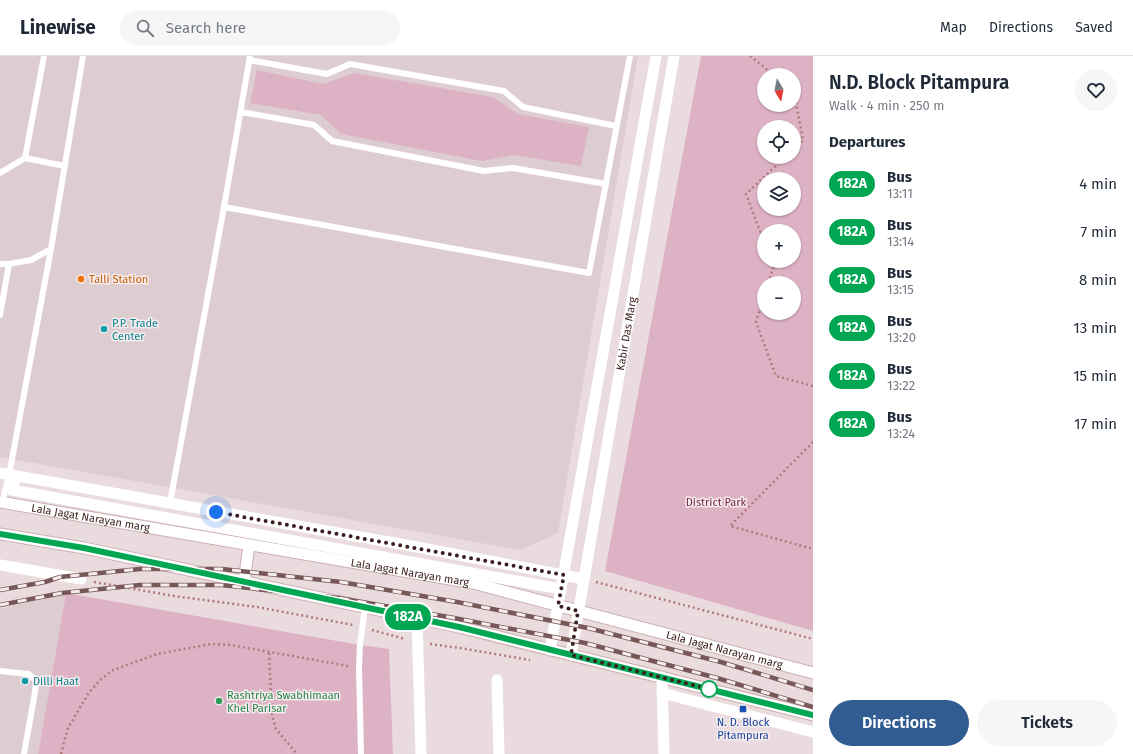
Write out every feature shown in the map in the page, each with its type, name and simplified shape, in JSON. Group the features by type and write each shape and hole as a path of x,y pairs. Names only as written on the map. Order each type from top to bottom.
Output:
{"street":[{"name":"Kabir Das Marg","path":"550,650 656,56"},
{"name":"Kabir Das Marg","path":"571,655 674,56"},
{"path":"561,589 12,490 9,475 410,546 584,579"},
{"name":"Lala Jagat Narayan marg","path":"1,502 473,583 813,673"},
{"path":"0,534 84,548 459,627 813,715"},
{"path":"244,582 249,545"},
{"path":"0,565 82,579"},
{"path":"417,618 421,754"},
{"path":"662,677 664,754"},
{"path":"497,680 499,754"},
{"path":"662,693 813,732"}],"lane":[{"path":"25,158 44,56"},
{"path":"1,502 9,475 51,249 82,56"},
{"path":"224,207 589,273 630,56"},
{"path":"170,503 250,58 327,74 350,64 504,91 523,107 616,126"},
{"path":"241,112 314,125 332,141 484,171 513,168 606,184"},
{"path":"0,174 4,170 25,158 65,166"},
{"path":"0,264 32,260 51,249"},
{"path":"0,315 9,264"},
{"path":"361,754 359,667 365,607"},
{"path":"0,671 29,674 36,681 24,754"}],"path":[{"path":"750,56 765,68"},
{"path":"801,129 803,140 801,142"},
{"path":"757,224 746,194 778,164"},
{"path":"757,319 756,322 776,376 813,386"},
{"path":"813,442 730,526 813,549"},
{"path":"82,579 174,596 257,607 362,627 418,642 535,661"},
{"path":"584,579 813,639"},
{"path":"61,754 68,728 88,694 100,680 113,670 157,654 211,644 359,667"},
{"path":"269,653 272,715 276,729 297,754"}],"shaded area":[{"path":"0,56 638,56 558,533 520,550 0,457"},
{"name":"Dilli Haat","path":"66,593 38,754 0,754 0,609"}],"green space":[{"name":"District Park","path":"701,56 813,56 813,631 605,571"},
{"path":"257,70 323,84 354,73 493,97 518,114 589,127 581,166 514,155 482,161 341,134 321,115 250,103"},
{"name":"Rashtriya Swabhimaan Khel Parisar","path":"66,593 389,649 393,754 38,754"}],"railway":[{"path":"0,590 45,582 60,577 140,569 222,569 341,582 457,602 588,628 721,662 813,690"},
{"path":"0,605 62,593 140,585 221,585 339,598 585,643 717,678 813,707"}],"bus line":[{"name":"182A","path":"0,534 84,548 459,627 813,715"}],"place":[{"name":"Talli Station","path":"81,279"},
{"name":"P.P. Trade Center","path":"104,329"},
{"name":"Dilli Haat","path":"25,681"},
{"name":"Rashtriya Swabhimaan Khel Parisar","path":"219,701"},
{"name":"N. D. Block Pitampura","path":"743,709"}],"route":[{"path":"216,512 417,547 564,575 558,606 578,611 571,655 709,689"}]}
